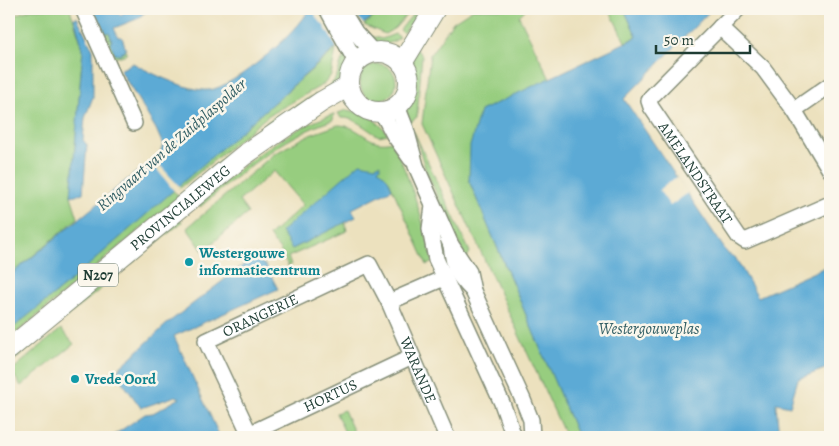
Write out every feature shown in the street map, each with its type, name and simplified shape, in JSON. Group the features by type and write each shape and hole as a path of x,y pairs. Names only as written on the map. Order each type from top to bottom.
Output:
{"main road":[{"path":"380,57 406,70 409,83 405,96 389,109 368,110 352,94 350,73 380,57 433,12"},
{"name":"PROVINCIALEWEG","path":"9,349 243,156 285,127 352,94"}],"street":[{"path":"82,9 134,123"},
{"path":"327,9 351,36 380,57"},
{"path":"341,9 351,36"},
{"path":"738,9 720,27 763,68 794,110 830,170"},
{"name":"AMELANDSTRAAT","path":"720,27 649,101 696,176 739,237 745,241 830,204"},
{"path":"794,110 830,85"},
{"path":"389,109 406,129 416,166 433,205 451,245 467,267 473,292 531,420 542,437"},
{"path":"433,205 431,239 444,278 502,403 514,437"},
{"name":"WARANDE","path":"369,264 389,302 447,437"},
{"name":"ORANGERIE","path":"250,435 206,341 369,264"},
{"path":"389,302 444,278"},
{"name":"HORTUS","path":"250,435 412,357"},
{"path":"531,420 532,437"}],"green space":[{"path":"32,9 70,9 83,49 71,196 78,218 9,276 9,17"},
{"path":"91,9 103,34 109,31 115,54 126,50 127,54 114,58 110,56"},
{"path":"384,9 412,9 395,28 385,34 364,25"},
{"path":"417,9 424,9 403,33 400,30"},
{"path":"473,9 526,9 519,16 550,79 480,111 469,181 578,437 566,437 422,124 430,55 453,22"},
{"path":"609,9 624,9 637,37 625,42"},
{"path":"395,34 400,37 390,43 383,44 372,42 369,36 382,39"},
{"path":"336,49 331,75 324,84 269,115 179,189 178,185"},
{"path":"416,49 422,55 417,117 408,124 406,110 413,86 410,66"},
{"path":"347,54 346,66 341,81 339,84 329,86 336,78 342,61"},
{"path":"378,64 390,70 396,82 390,94 378,100 366,94 360,82 366,70"},
{"path":"316,94 185,193 184,191 267,122"},
{"path":"347,110 370,118 388,134 379,136 356,122 341,118 338,113"},
{"path":"334,114 333,120 296,136 262,157 200,207 199,204 214,190 245,164 279,140 315,121"},
{"path":"338,125 353,128 370,139 384,142 392,141 416,200 433,262 427,265 388,179 377,169 380,164 292,249 345,222 347,231 288,257 291,265 288,266 280,250 269,236 303,205 274,171 239,201 248,213 203,251 187,228 274,154 307,136"},
{"path":"414,132 470,252 466,259 426,171"},
{"path":"173,190 179,197 9,339 9,330 66,285"},
{"path":"181,220 182,222 64,319 64,315 97,286 125,268 153,245 172,224"},
{"path":"54,327 10,364 9,363 51,328"},
{"path":"61,329 74,344 21,386 11,371"},
{"path":"344,410 356,437 347,437 336,413"}],"water":[{"path":"91,9 115,9 120,15 123,14 121,9 149,9 137,19 114,28 118,37 122,37 126,50 119,55 115,54 110,42 112,41 109,32 102,35"},
{"name":"Ringvaart van de Zuidplaspolder","path":"309,9 384,9 363,24 66,285 9,331 9,276 134,174 152,163 163,145 156,129 120,70 133,63 181,85 201,90 220,87 265,57 293,30"},
{"name":"Westergouweplas","path":"624,9 712,9 624,99 728,254 735,257 758,297 830,265 830,367 798,379 790,406 776,403 779,437 578,437 469,181 470,146 480,111 637,37"},
{"path":"77,17 93,50 93,97 85,118 83,140 87,145 83,193 71,196 83,49 74,18"},
{"path":"360,163 375,166 380,164 381,167 378,169 388,179 392,189 352,209 356,217 292,249 281,232"},
{"path":"254,257 266,266 278,289 174,336 220,437 111,437 145,414 153,413 180,398 176,396 141,408 115,372 169,322"}],"pier":[{"path":"314,9 353,9 364,25 337,48 324,26 316,17"},
{"path":"154,159 180,187 175,192 151,162"},
{"path":"677,177 688,193 670,206 659,190"}],"place":[{"name":"Westergouwe informatiecentrum","path":"189,262"},
{"name":"Vrede Oord","path":"75,379"}]}
